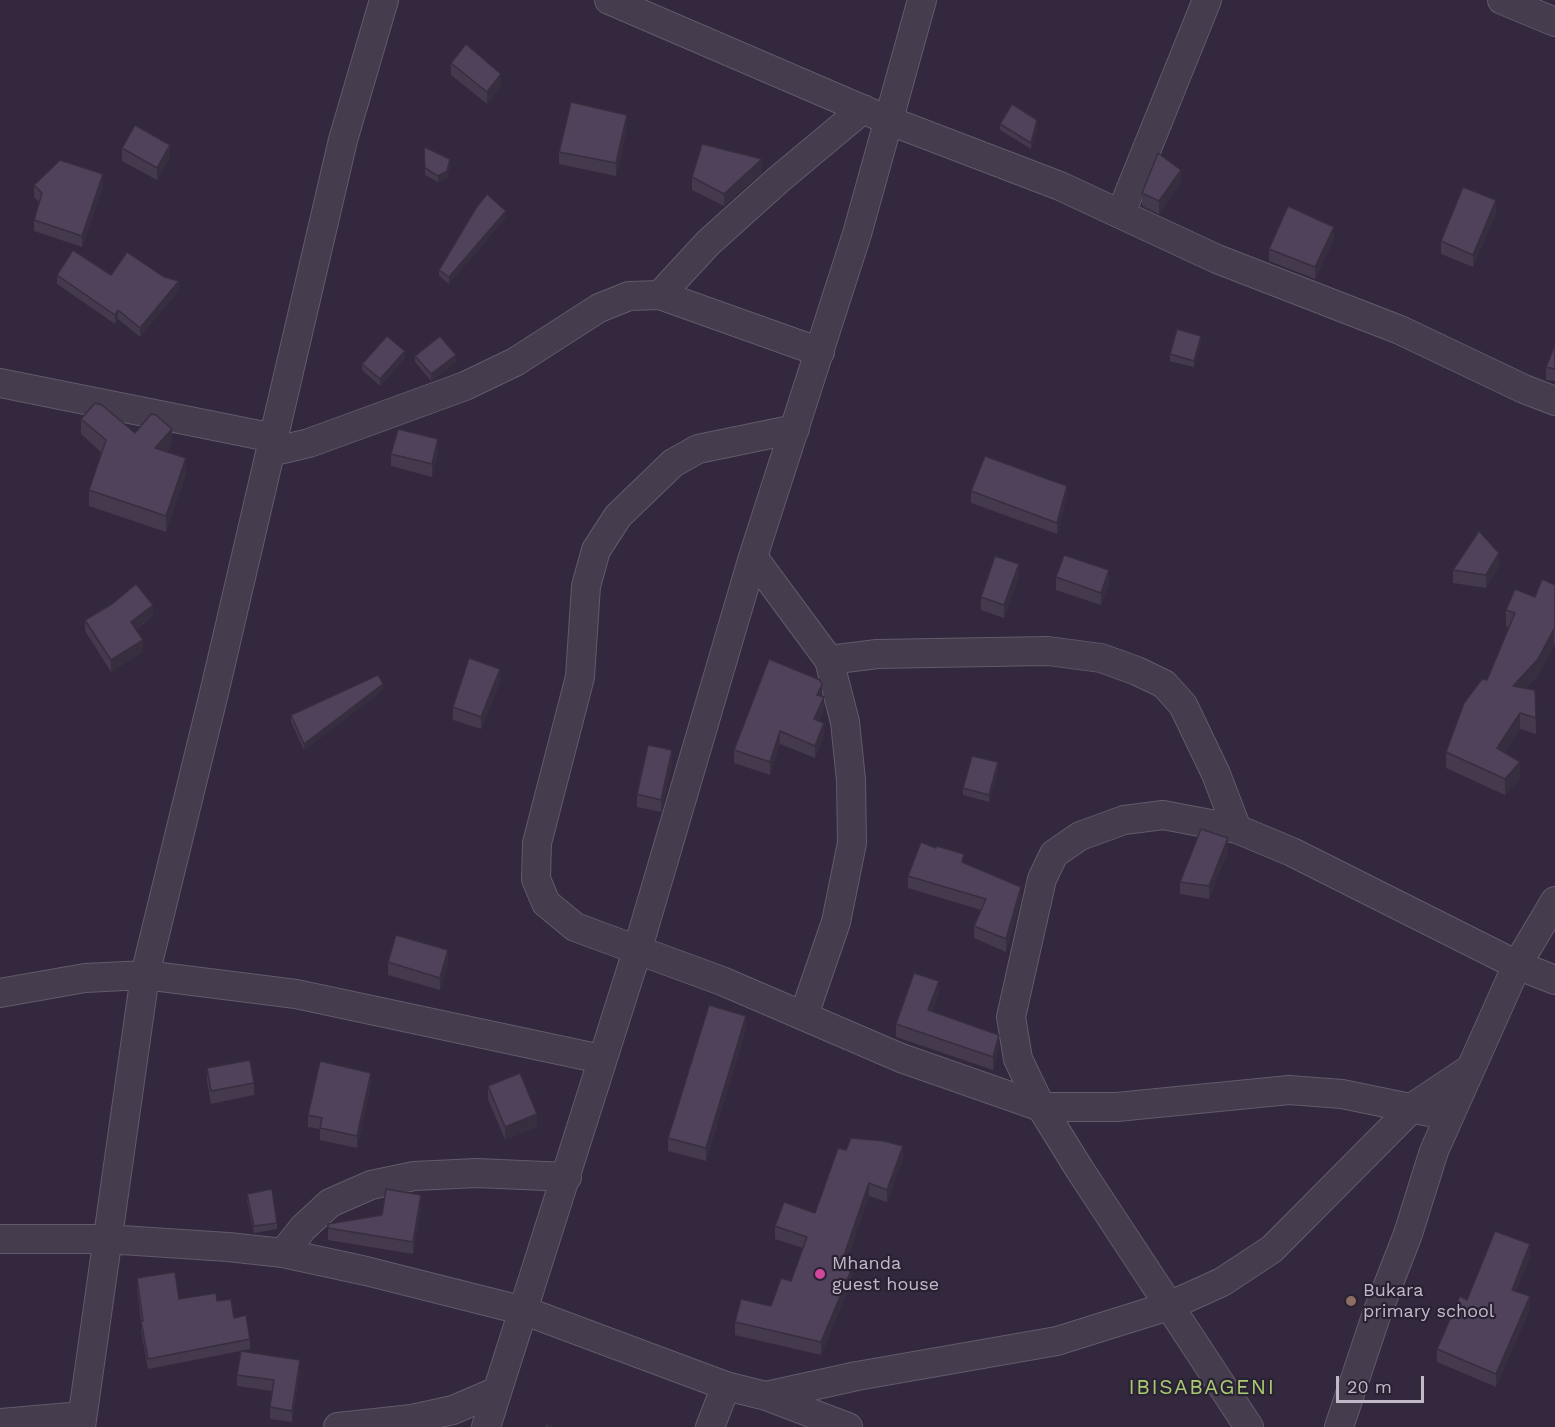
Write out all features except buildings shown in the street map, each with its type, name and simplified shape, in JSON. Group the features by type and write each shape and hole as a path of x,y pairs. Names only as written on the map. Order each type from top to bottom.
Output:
{"street":[{"path":"0,1423 82,1421 145,975 273,445 343,140 384,0"},
{"path":"609,0 890,121 1060,186 1217,259 1400,330 1524,389 1555,401"},
{"path":"486,1427 525,1311 638,948 753,557 820,352 890,121 922,0"},
{"path":"1121,213 1207,0"},
{"path":"1502,0 1555,22"},
{"path":"660,295 708,243 778,180 863,109"},
{"path":"0,383 273,445 319,440 465,386 514,362 599,308 629,296 660,295 820,352"},
{"path":"795,429 698,449 673,463 618,516 596,550 586,586 580,676 537,843 536,879 546,903 575,927 638,948 804,1015 901,1058 1041,1107 1117,1107 1289,1090 1342,1094 1449,1116"},
{"path":"753,557 829,660 845,722 851,780 852,843 836,922 804,1015"},
{"path":"829,660 877,654 1048,651 1101,658 1137,671 1164,684 1183,705 1216,774 1237,829"},
{"path":"1249,1427 1041,1107 1018,1059 1011,1017 1042,879 1054,854 1080,836 1124,820 1163,815 1237,829 1292,852 1517,965 1555,980"},
{"path":"1339,1427 1376,1316 1408,1233 1434,1150 1517,965 1555,901"},
{"path":"0,993 84,978 145,975 296,994 602,1059"},
{"path":"766,1396 857,1376 1058,1341 1169,1306 1222,1282 1272,1249 1413,1107 1470,1068"},
{"path":"283,1253 303,1228 330,1203 371,1185 414,1176 477,1173 567,1177"},
{"path":"0,1239 106,1239 283,1253 525,1311 726,1386 766,1396 848,1427"},
{"path":"710,1427 726,1386"},
{"path":"338,1427 412,1419 453,1410 497,1391"}],"place":[{"name":"Mhanda guest house","path":"820,1274"},
{"name":"Bukara primary school","path":"1351,1301"}],"district":[{"name":"IBISABAGENI","path":"1202,1388"}]}
